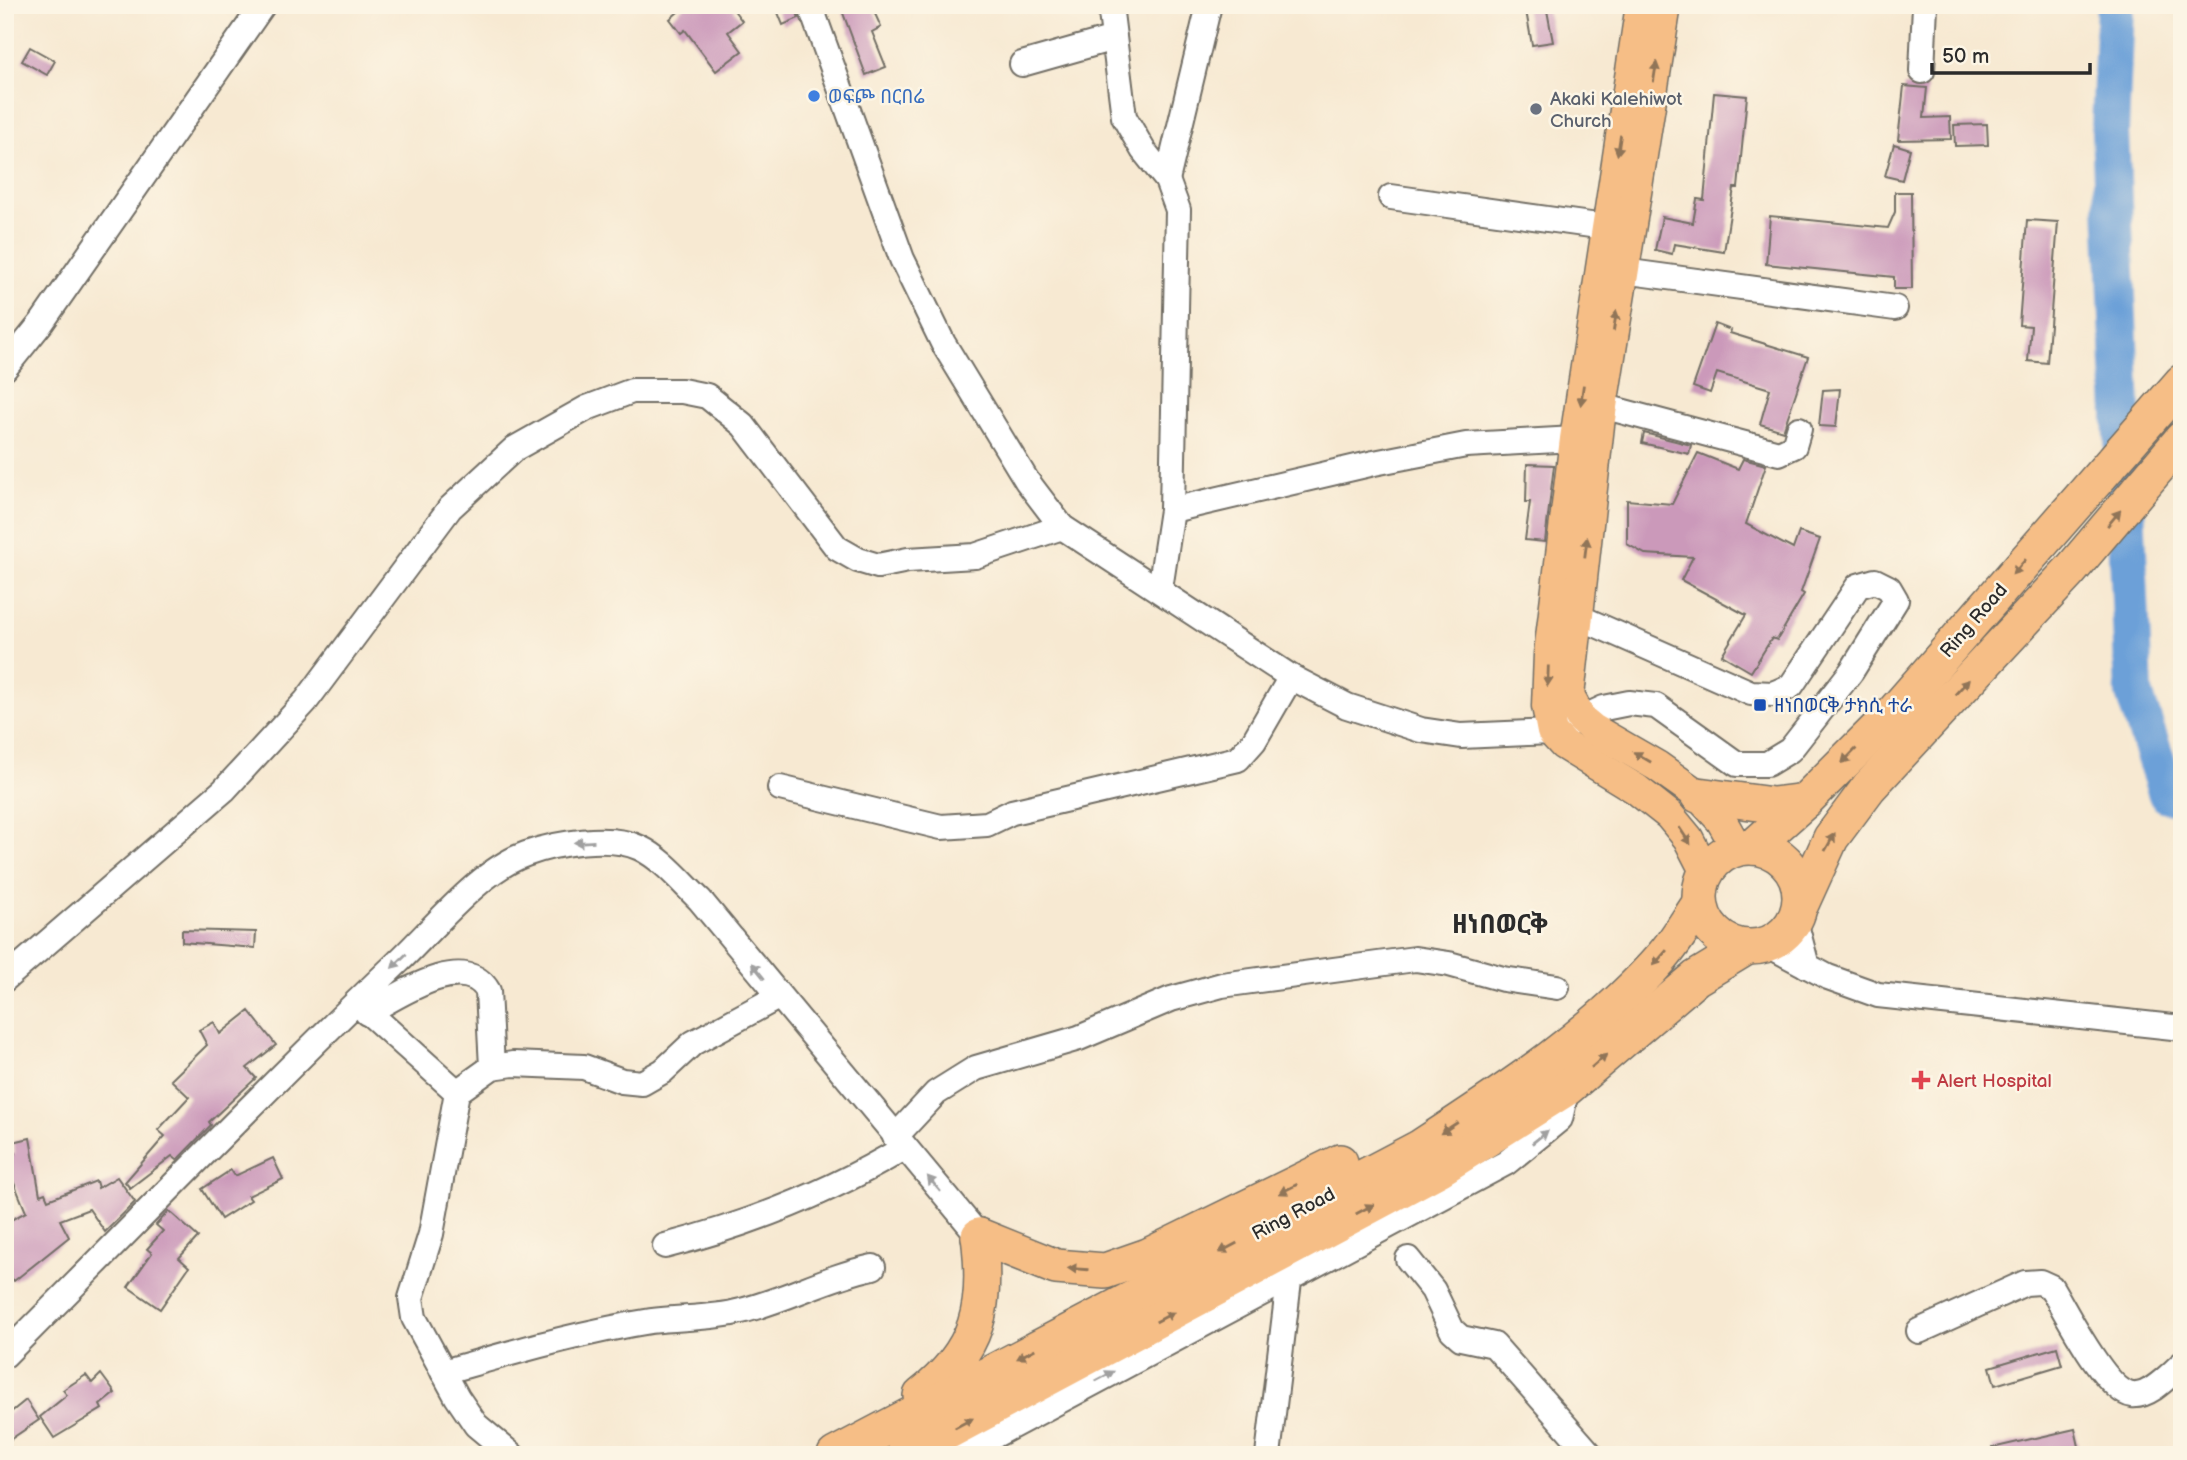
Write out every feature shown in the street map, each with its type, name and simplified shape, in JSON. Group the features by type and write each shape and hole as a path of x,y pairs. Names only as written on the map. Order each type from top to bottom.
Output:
{"highway":[{"name":"Ring Road","path":"1745,848 1805,801 1894,712 2175,389"},
{"name":"Ring Road","path":"1798,912 1831,838 1869,787 2070,570 2179,442"},
{"path":"1698,795 1773,805 1805,801"},
{"path":"1745,848 1769,850 1783,859 1794,872 1800,887 1798,912 1784,935 1758,946 1730,943 1715,934 1705,920 1703,888 1714,862 1745,848"},
{"name":"Ring Road","path":"849,1448 1419,1148 1509,1089 1636,984 1665,954 1703,888"},
{"name":"Ring Road","path":"904,1455 1441,1168 1567,1088 1696,978 1758,946"},
{"path":"849,1448 939,1381 954,1364 974,1332 982,1310 983,1272 979,1236 1056,1267 1105,1270 1127,1264 1229,1218 1400,1131 1522,1056 1564,1046"}],"main road":[{"path":"1641,5 1605,227 1576,439 1566,611 1569,696 1581,719 1698,795 1745,848"},
{"path":"1666,5 1602,406 1547,706 1552,732 1564,746 1636,789 1669,815 1688,838 1703,888"}],"street":[{"path":"5,368 50,311 263,5"},
{"path":"810,5 908,271 943,343 1027,481 1062,527 1291,677 1347,706 1421,730 1461,736 1552,732 1604,708 1629,703 1656,706 1737,764 1767,764 1790,750 1851,672 1896,600 1889,588 1875,581 1858,586 1791,686 1773,694 1751,693 1723,682 1566,611"},
{"path":"1110,5 1124,117 1143,150 1167,180 1178,210 1172,510 1160,589"},
{"path":"1167,180 1209,5"},
{"path":"1922,71 1926,5"},
{"path":"1022,64 1114,38"},
{"path":"1391,197 1605,227"},
{"path":"1623,271 1895,308"},
{"path":"5,979 224,790 306,701 450,508 514,449 587,408 632,391 682,391 707,396 743,425 837,548 878,566 908,560 975,556 1062,527"},
{"path":"1602,406 1780,453 1794,446 1799,429"},
{"path":"1172,510 1374,463 1466,445 1576,439"},
{"path":"780,788 941,827 987,824 1012,812 1238,759 1254,741 1291,677"},
{"path":"5,1355 362,1007 486,878 523,855 560,844 604,841 640,848 674,874 700,900 899,1143 979,1236"},
{"path":"1798,912 1808,966"},
{"path":"1758,946 1878,995 2182,1028"},
{"path":"666,1246 768,1216 848,1181 899,1143 936,1093 976,1068 1079,1038 1171,999 1222,985 1415,959 1449,964 1503,979 1557,987"},
{"path":"362,1007 439,977 467,974 482,981 488,991 492,1067"},
{"path":"512,1455 476,1425 443,1373 414,1318 411,1298 431,1234 457,1092 492,1067 513,1064 584,1067 622,1081 642,1083 663,1071 693,1043 778,997"},
{"path":"362,1007 457,1092"},
{"path":"958,1455 1506,1163 1560,1119 1567,1088"},
{"path":"1408,1259 1433,1290 1452,1330 1461,1338 1494,1345 1591,1455"},
{"path":"443,1373 651,1321 737,1312 769,1303 844,1273 873,1267"},
{"path":"1268,1455 1289,1281"},
{"path":"1919,1331 2025,1283 2040,1282 2051,1287 2094,1359 2117,1388 2131,1395 2145,1393 2182,1364"}],"building":[{"path":"686,5 730,5 742,21 728,32 742,51 716,71 685,30 681,33 670,19"},
{"path":"775,5 794,5 799,18 783,25"},
{"path":"840,5 871,5 881,27 872,32 886,67 866,75"},
{"path":"1525,5 1546,5 1553,42 1532,45"},
{"path":"30,47 55,61 47,75 22,61"},
{"path":"1904,86 1927,88 1924,118 1950,117 1951,139 1898,140"},
{"path":"1714,93 1747,96 1738,188 1734,188 1724,252 1674,244 1672,254 1655,250 1662,217 1693,223 1697,199 1704,200"},
{"path":"1987,124 1988,145 1955,146 1954,125"},
{"path":"1894,144 1910,149 1902,180 1885,176"},
{"path":"1895,192 1911,192 1912,289 1894,289 1894,277 1766,264 1770,216 1888,228 1895,212"},
{"path":"2027,220 2058,222 2047,363 2028,361 2031,326 2019,325"},
{"path":"1715,324 1731,330 1730,333 1808,357 1783,431 1760,424 1770,389 1717,373 1710,393 1693,387"},
{"path":"1840,389 1836,427 1819,426 1823,390"},
{"path":"1644,433 1691,445 1689,454 1642,443"},
{"path":"1698,453 1738,469 1743,459 1766,465 1746,524 1793,549 1799,532 1820,539 1801,592 1804,594 1777,640 1772,638 1751,672 1722,655 1746,615 1681,580 1693,557 1645,554 1627,544 1627,500 1672,504"},
{"path":"1527,464 1554,465 1545,542 1525,540 1530,502 1526,502"},
{"path":"182,930 256,932 255,948 182,942"},
{"path":"249,1011 276,1045 247,1068 256,1078 209,1122 211,1125 177,1160 172,1156 130,1188 125,1182 165,1136 158,1130 189,1097 171,1080 207,1045 199,1030 214,1022 220,1034"},
{"path":"30,1138 40,1195 45,1193 48,1200 96,1181 98,1188 117,1177 135,1202 105,1232 89,1209 60,1220 69,1237 14,1281 5,1271 5,1223 26,1212 12,1178 5,1179 5,1154 15,1154 13,1142"},
{"path":"273,1158 283,1179 248,1196 251,1200 221,1219 202,1189 231,1170 235,1176"},
{"path":"169,1211 198,1237 179,1258 189,1267 160,1309 128,1287 152,1253 147,1249 163,1231 156,1225"},
{"path":"2057,1347 2062,1365 1995,1385 1990,1367"},
{"path":"101,1374 115,1393 100,1405 102,1409 54,1438 40,1417 67,1395 63,1390 86,1375 92,1383"},
{"path":"26,1400 39,1420 5,1443 5,1417"},
{"path":"2075,1429 2081,1455 1993,1455 1992,1448"}],"waterway":[{"path":"2115,5 2110,132 2134,693 2167,794 2182,798"}],"place":[{"name":"ወፍጮ በርበሬ","path":"814,96"},
{"name":"Akaki Kalehiwot Church","path":"1536,109"},
{"name":"ዘነበወርቅ ታክሲ ተራ","path":"1760,705"},
{"name":"Alert Hospital","path":"1921,1080"}],"district":[{"name":"ዘነበወርቅ","path":"1500,924"}]}
